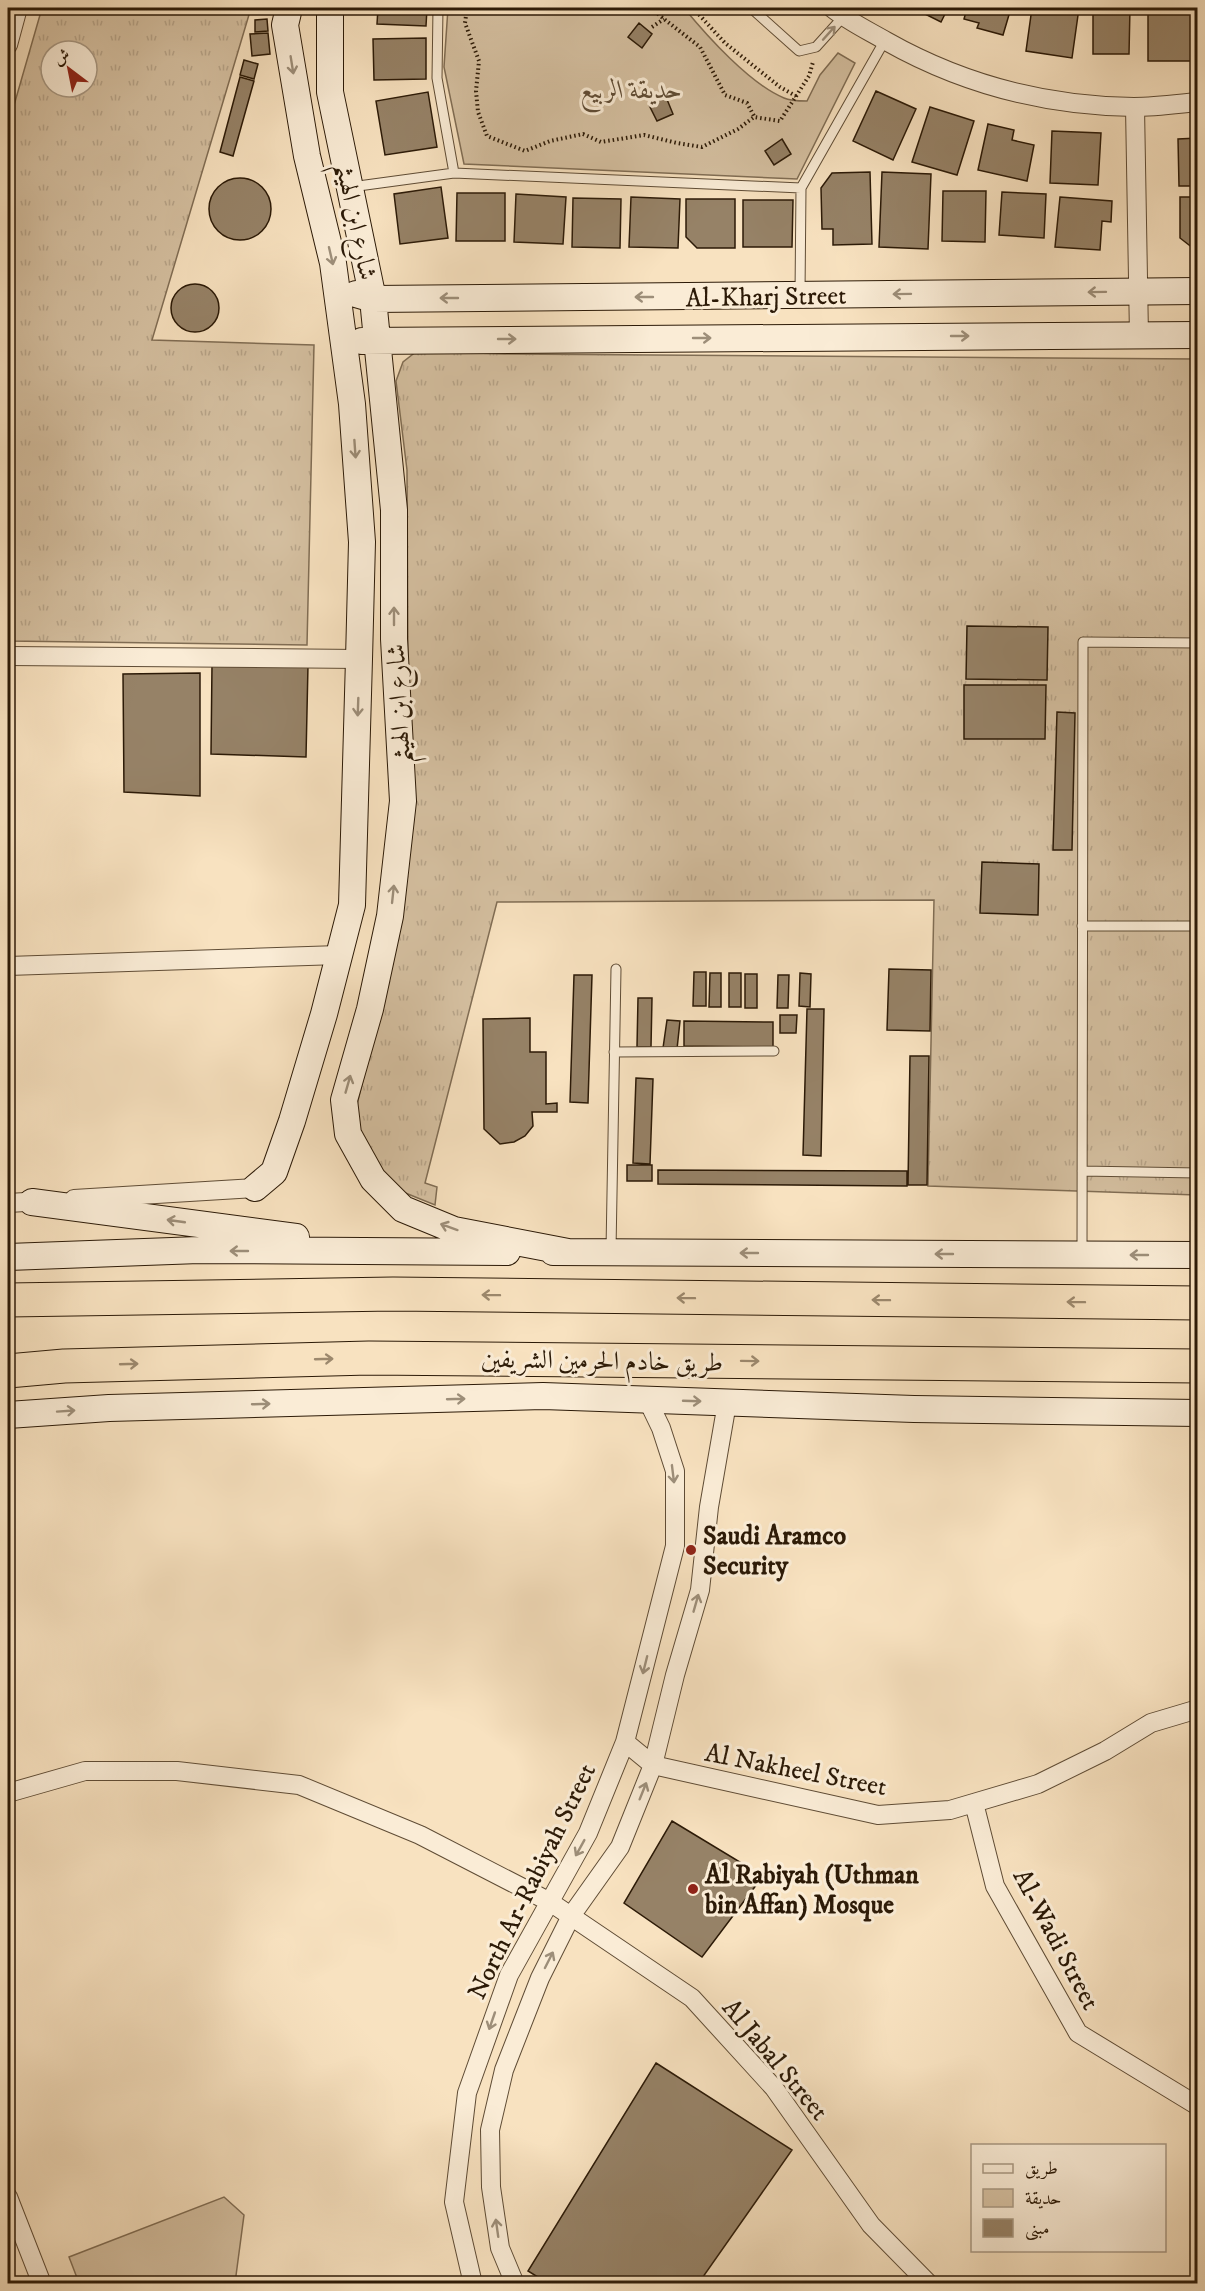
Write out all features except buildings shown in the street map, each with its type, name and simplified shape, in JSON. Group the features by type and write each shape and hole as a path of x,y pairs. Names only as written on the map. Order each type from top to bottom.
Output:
{"highway":[{"path":"8,1300 393,1294 1197,1304"},
{"name":"طريق خادم الحرمين الشريفين","path":"8,1371 75,1366 369,1358 1197,1366"},
{"path":"959,1363 1197,1381"}],"street":[{"path":"8,45 18,8"},
{"name":"شارع ابن الهيثم","path":"255,1188 274,1172 292,1121 321,1025 352,905 362,542 352,404 333,264 307,156 285,25 289,8"},
{"name":"شارع ابن الهيثم","path":"330,8 330,92 373,299 394,510 394,639 403,801 390,915 370,1009 344,1100 348,1134 373,1179 403,1209 454,1230 568,1252"},
{"path":"838,12 913,57 986,86 1060,102 1135,107 1197,102"},
{"path":"1135,107 1139,336"},
{"name":"Al-Kharj Street","path":"336,288 373,299 1197,291"},
{"name":"Al-Kharj Street","path":"343,343 377,339 1197,336"},
{"path":"8,656 359,659"},
{"path":"8,966 339,955"},
{"path":"20,1203 255,1188"},
{"path":"20,1203 401,1251"},
{"path":"8,1257 199,1250 1197,1255"},
{"path":"8,1415 109,1408 543,1396 914,1408 1197,1413"},
{"name":"North Ar-Rabiyah Street","path":"474,2283 454,2202 467,2093 509,1975 588,1833 626,1742 675,1546 675,1471 662,1428 647,1399"},
{"name":"North Ar-Rabiyah Street","path":"516,2283 500,2248 491,2187 490,2130 504,2070 540,1978 571,1916 620,1847 653,1765 675,1675 700,1590 709,1507 727,1402"},
{"name":"Al Nakheel Street","path":"626,1742 653,1765 878,1815 950,1810 1038,1784 1105,1751 1150,1723 1197,1709"},
{"path":"8,1793 85,1771 177,1771 298,1785 420,1835 550,1902"},
{"name":"Al-Wadi Street","path":"974,1803 995,1886 1078,2033 1197,2106"},
{"name":"Al Jabal Street","path":"550,1902 692,1998 774,2088 871,2225 929,2283"},
{"path":"8,2197 42,2283"}],"lane":[{"path":"438,8 438,78 454,173"},
{"path":"751,8 799,51 816,47 838,12"},
{"path":"800,296 801,188 885,40"},
{"path":"350,188 454,173 801,188"},
{"path":"1082,1254 1083,642 1197,643"},
{"path":"1082,926 1197,926"},
{"path":"611,1252 616,969"},
{"path":"614,1052 774,1051"},
{"path":"1082,1171 1197,1173"}],"path":[{"path":"467,8 465,23 479,62 476,91 478,112 487,136 525,151 549,141 583,134 601,142 644,135 702,147 738,129 754,117 780,120 809,76 816,47"},
{"path":"651,8 700,46 725,95 747,103 754,117"},
{"path":"693,8 725,43 780,87 796,96"},
{"path":"652,27 664,19"}],"green space":[{"path":"42,8 251,8 152,340 314,345 307,645 8,641 8,126"},
{"name":"حديقة الربيع","path":"448,8 684,8 743,71 771,91 792,100 807,101 820,75 838,53 855,63 797,179 464,164 444,67"},
{"path":"417,351 505,354 1197,359 1197,1195 928,1186 934,900 497,902 425,1183 437,1187 435,1205 403,1192 370,1157 360,1129 357,1105 398,934 408,670 407,470 396,381 403,362"},
{"path":"224,2197 244,2215 235,2283 79,2283 69,2257"}],"place":[{"name":"Saudi Aramco Security","path":"691,1550"},
{"name":"Al Rabiyah (Uthman bin Affan) Mosque","path":"693,1889"}]}
